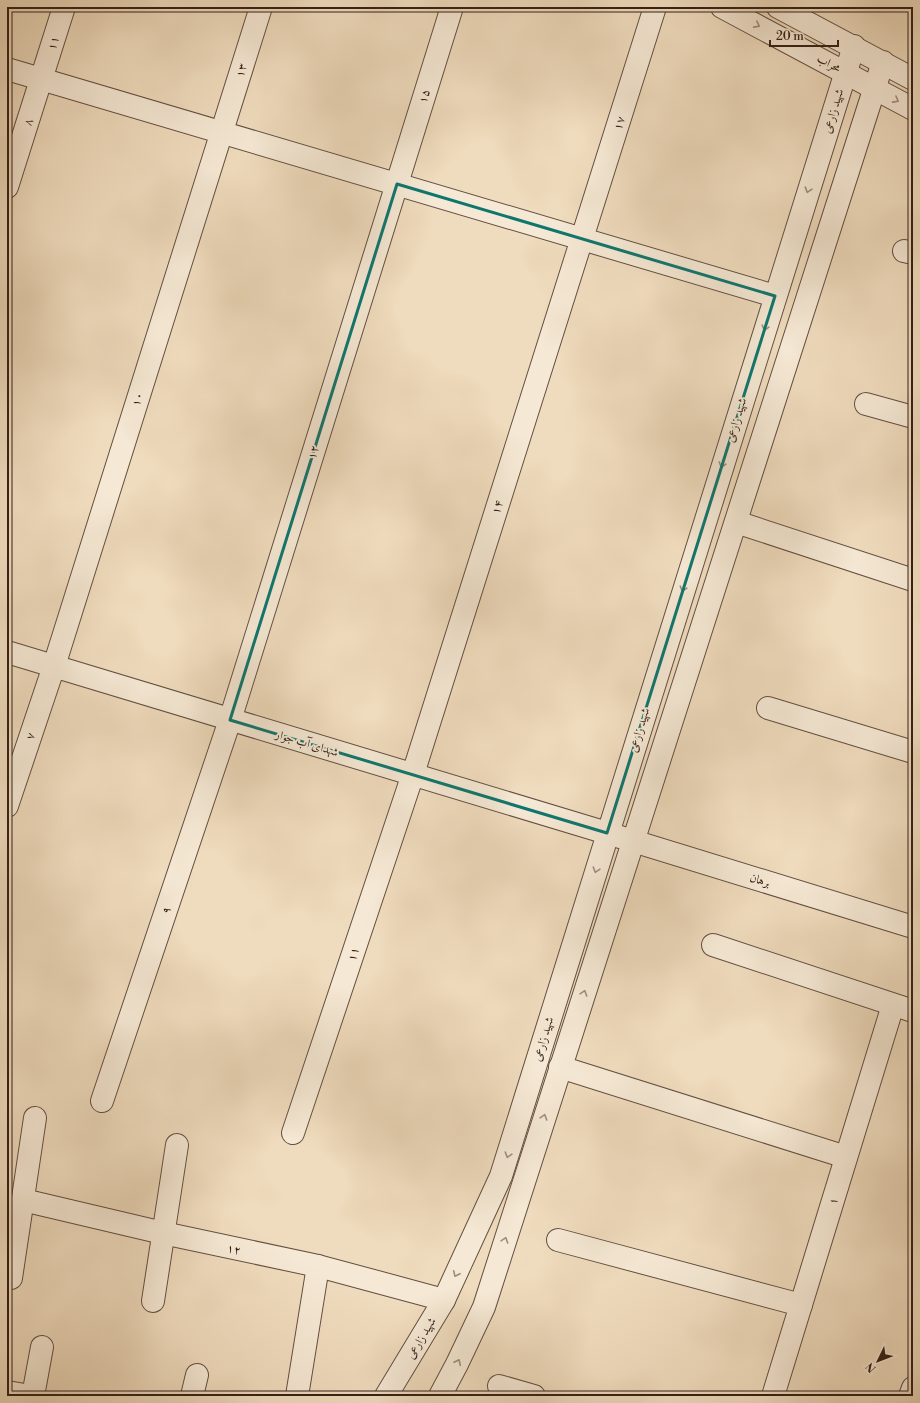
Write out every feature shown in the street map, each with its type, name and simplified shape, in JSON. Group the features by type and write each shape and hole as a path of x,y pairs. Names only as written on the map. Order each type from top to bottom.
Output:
{"street":[{"name":"۱۱","path":"41,79 64,7"},
{"name":"۱۳","path":"221,132 261,7"},
{"name":"۱۵","path":"397,184 452,7"},
{"name":"۱۷","path":"582,239 655,7"},
{"name":"محراب","path":"722,7 913,109"},
{"path":"778,7 854,46 913,79"},
{"name":"شهید زارعی","path":"386,1396 444,1300 501,1176 607,832 854,46"},
{"name":"شهید زارعی","path":"440,1396 484,1307 883,62"},
{"path":"7,69 775,296"},
{"name":"۸","path":"7,187 41,79"},
{"name":"۱۰","path":"54,666 221,132"},
{"path":"816,168 826,164 833,167 840,172 845,183"},
{"name":"۱۲","path":"230,720 397,184"},
{"name":"۱۴","path":"412,774 582,239"},
{"path":"866,404 913,417"},
{"path":"736,522 913,580"},
{"name":"شهدای آب جوار","path":"7,652 607,832"},
{"name":"۷","path":"7,806 54,666"},
{"path":"768,708 913,752"},
{"name":"۹","path":"102,1101 230,720"},
{"name":"۱۱","path":"293,1133 412,774"},
{"name":"برهان","path":"607,832 913,927"},
{"path":"713,945 903,1008"},
{"name":"۱","path":"773,1396 846,1157 903,1008"},
{"path":"560,1068 846,1157"},
{"path":"11,1278 35,1118"},
{"path":"154,1301 177,1144"},
{"name":"۱۲","path":"23,1200 163,1234 318,1266 444,1300"},
{"path":"558,1240 801,1305"},
{"path":"297,1396 318,1266"},
{"path":"7,1392 32,1396 42,1347"},
{"path":"192,1396 197,1375"},
{"path":"499,1386 534,1396"},
{"path":"910,1396 913,1388"}],"highlighted area":[{"path":"397,184 775,296 607,833 230,720"}]}
